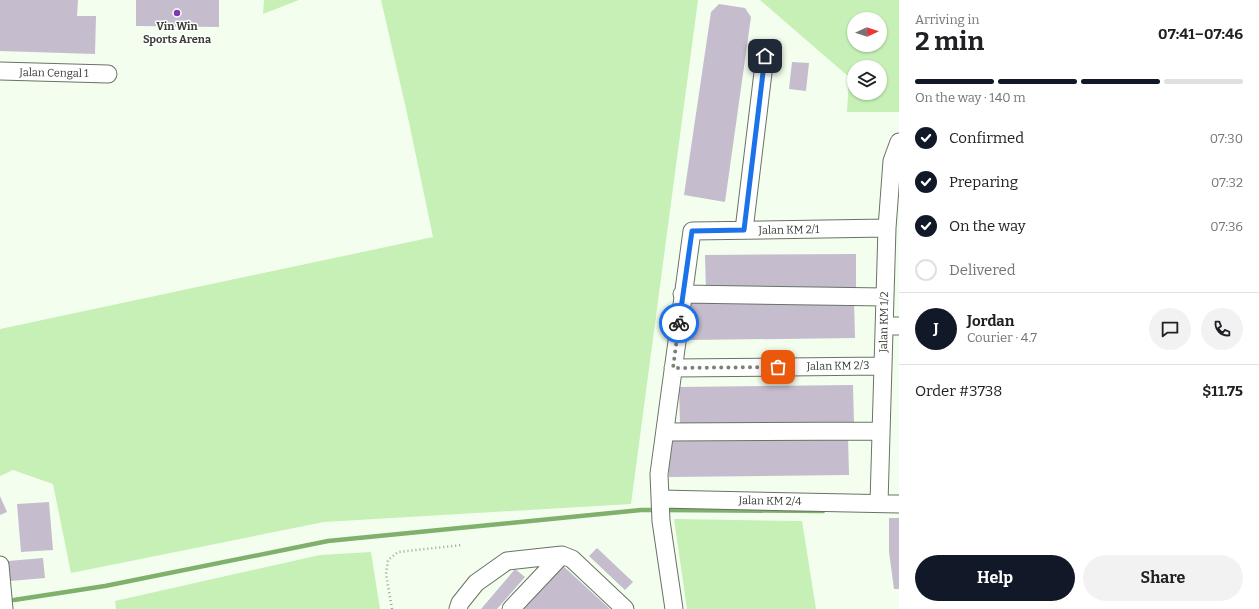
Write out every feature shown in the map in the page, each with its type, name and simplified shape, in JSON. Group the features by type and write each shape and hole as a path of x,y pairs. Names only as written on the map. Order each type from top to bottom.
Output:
{"street":[{"path":"744,230 765,56"},
{"name":"Jalan Cengal 1","path":"0,72 108,74"},
{"name":"Jalan KM 1/2","path":"879,503 883,366 892,326 885,297 887,228 892,161 899,142"},
{"name":"Jalan KM 2/1","path":"682,294 692,231 887,228"},
{"path":"674,609 660,509 659,474 682,294 885,297"},
{"name":"Jalan KM 2/3","path":"673,368 883,366"},
{"path":"665,432 880,431"},
{"name":"Jalan KM 2/4","path":"660,509 879,503 899,504"},
{"path":"511,609 562,555"},
{"path":"458,609 460,603 476,583 507,561 562,555 572,558 625,609"},
{"path":"0,565 4,609"}],"path":[{"path":"392,609 386,574 388,560 398,552 462,545"}],"green space":[{"path":"264,0 299,0 263,14"},
{"path":"381,0 698,0 631,504 324,522 71,573 53,484 13,470 0,476 0,329 433,237"},
{"path":"760,0 899,0 899,112 847,112 848,100 887,100 887,60 847,60 847,75"},
{"path":"674,519 802,521 816,609 687,609"},
{"path":"371,552 380,609 116,609 115,601 320,555"}],"building":[{"path":"0,0 78,0 77,16 96,16 95,54 0,51"},
{"name":"Vin Win Sports Arena","path":"136,0 219,0 219,27 136,26"},
{"path":"719,4 745,8 751,17 725,202 684,195 711,12"},
{"path":"792,62 809,63 806,91 789,89"},
{"path":"856,254 856,290 706,291 705,255"},
{"path":"854,300 855,338 691,340 690,302"},
{"path":"853,385 854,423 680,425 679,387"},
{"path":"848,436 849,475 669,477 668,438"},
{"path":"0,496 7,512 0,515"},
{"path":"49,502 53,550 21,552 17,504"},
{"path":"889,518 899,518 899,589 894,589 889,552"},
{"path":"597,548 633,582 625,590 589,556"},
{"path":"43,558 45,578 10,581 8,561"},
{"path":"561,564 610,609 521,609"},
{"path":"515,569 525,577 497,609 481,609"}],"waterway":[{"path":"14,600 105,586 328,541 641,510 657,510"},
{"path":"665,510 823,511"}],"way so far":[{"path":"679,323 673,368 778,367"}],"place":[{"name":"Vin Win Sports Arena","path":"177,13"}],"route":[{"path":"679,323 692,231 744,230 765,56"}]}
